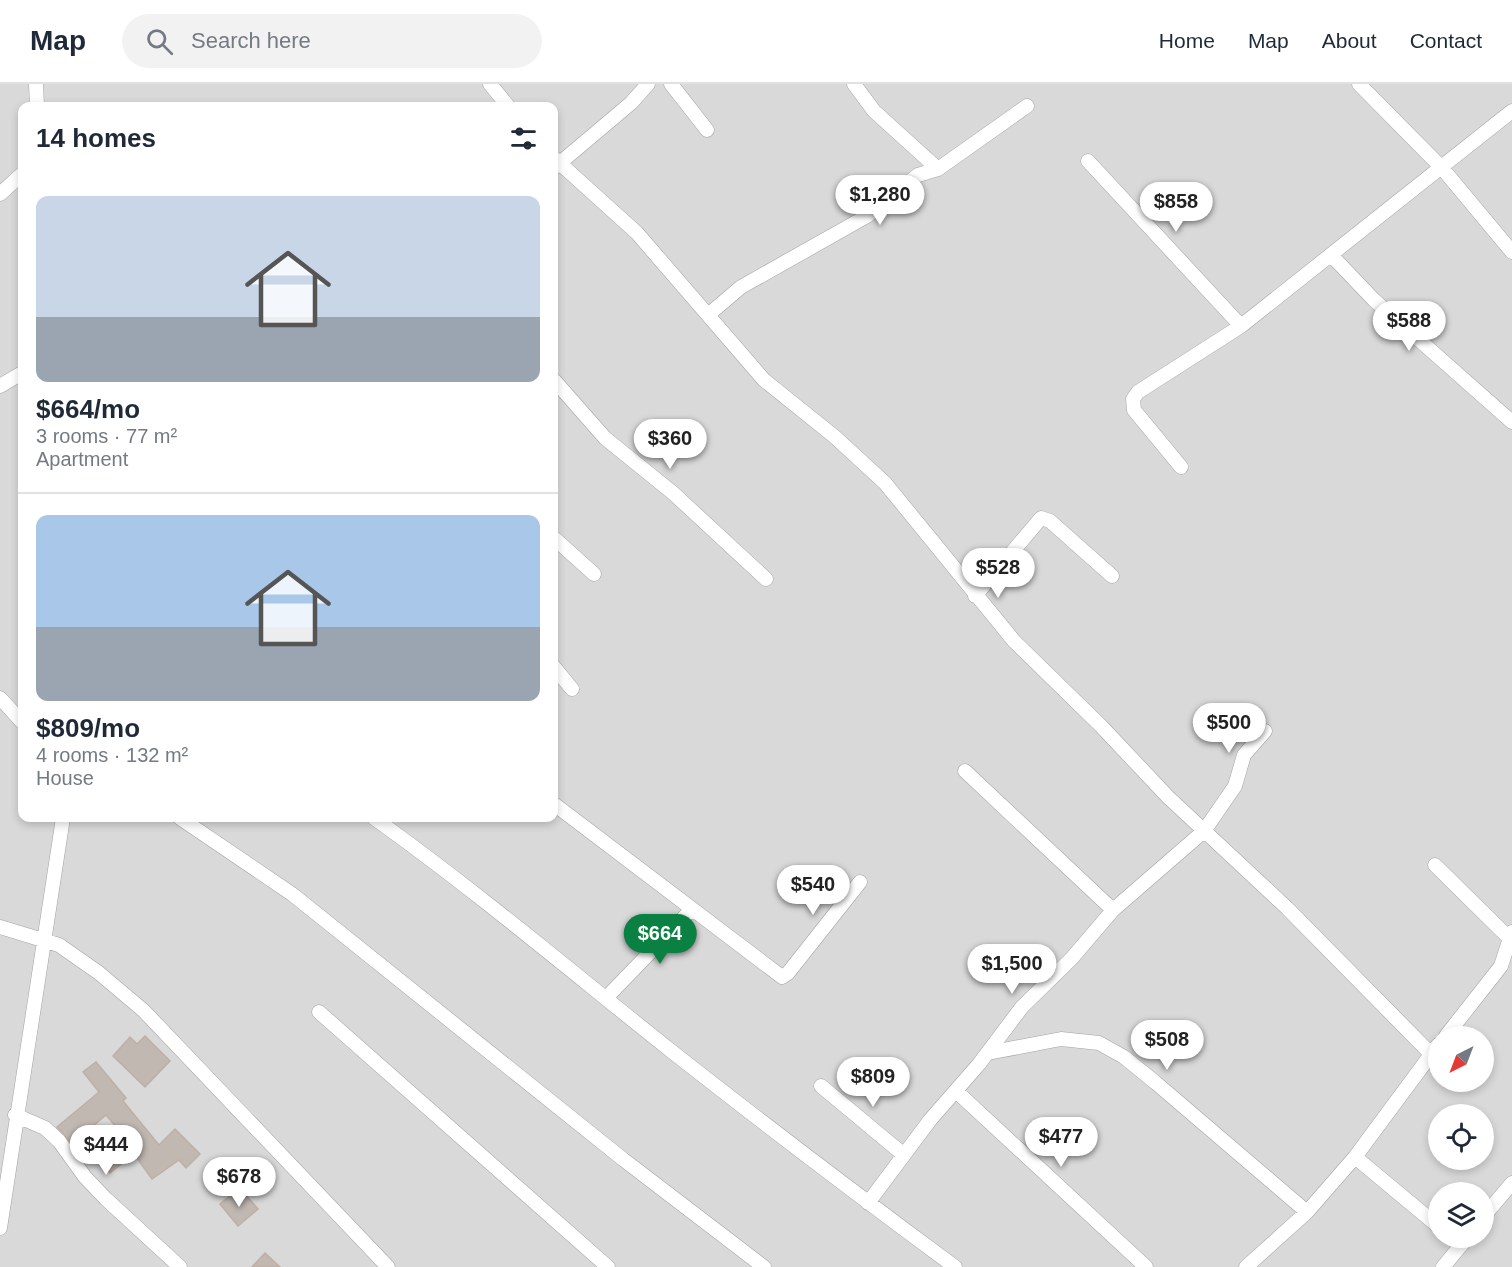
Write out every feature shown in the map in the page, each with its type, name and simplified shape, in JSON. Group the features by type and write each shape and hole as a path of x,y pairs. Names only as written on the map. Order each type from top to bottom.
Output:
{"street":[{"path":"36,84 37,102"},
{"path":"490,84 505,102"},
{"path":"558,161 631,102 648,84"},
{"path":"671,84 706,130"},
{"path":"854,84 874,111 938,169"},
{"path":"1359,84 1443,168 1512,252"},
{"path":"708,315 741,287 867,216 918,175 938,169 1028,106"},
{"path":"1181,466 1134,410 1132,399 1138,392 1241,326 1443,168 1470,142 1512,111"},
{"path":"1088,161 1241,326"},
{"path":"558,166 637,233 764,380 835,437 885,483 1014,641 1204,831 1428,1043"},
{"path":"0,194 18,178"},
{"path":"1331,255 1374,300 1512,422"},
{"path":"0,386 18,376"},
{"path":"558,385 605,438 673,492 766,579"},
{"path":"975,596 1041,518 1050,521 1112,576"},
{"path":"558,542 594,574"},
{"path":"558,672 572,689"},
{"path":"0,698 18,718"},
{"path":"868,1203 930,1120 988,1053 1022,1007 1072,958 1113,910 1204,831 1235,786 1245,755 1265,730"},
{"path":"966,771 1113,910"},
{"path":"558,807 782,977 788,973 860,882"},
{"path":"0,1228 3,1184 62,822"},
{"path":"186,822 292,894 624,1160 764,1267"},
{"path":"380,822 515,922 606,998 868,1203 955,1267"},
{"path":"1435,865 1510,934 1501,966 1454,1026"},
{"path":"606,998 691,910"},
{"path":"0,927 43,940 67,951 99,973 144,1011 387,1267"},
{"path":"319,1012 608,1267"},
{"path":"988,1053 1061,1039 1099,1043 1124,1057 1156,1083 1306,1212"},
{"path":"1246,1267 1306,1212 1355,1157 1428,1059"},
{"path":"821,1086 904,1155"},
{"path":"956,1091 1146,1267"},
{"path":"15,1115 45,1128 59,1141 99,1191 180,1267"},
{"path":"1355,1157 1428,1218"},
{"path":"1494,1208 1507,1198 1512,1183"},
{"path":"1443,1267 1455,1248"}],"shaded area":[{"path":"0,84 1512,84 1512,1267 0,1267"}],"building":[{"path":"145,1036 170,1061 145,1087 113,1056 130,1037 137,1044"},
{"path":"96,1062 126,1098 123,1101 159,1145 175,1129 200,1154 186,1168 179,1160 152,1179 134,1154 110,1173 97,1156 123,1135 106,1115 72,1144 57,1127 99,1092 83,1072"},
{"path":"243,1192 258,1209 238,1226 220,1204 231,1195 235,1199"},
{"path":"265,1253 280,1267 252,1267"}]}
